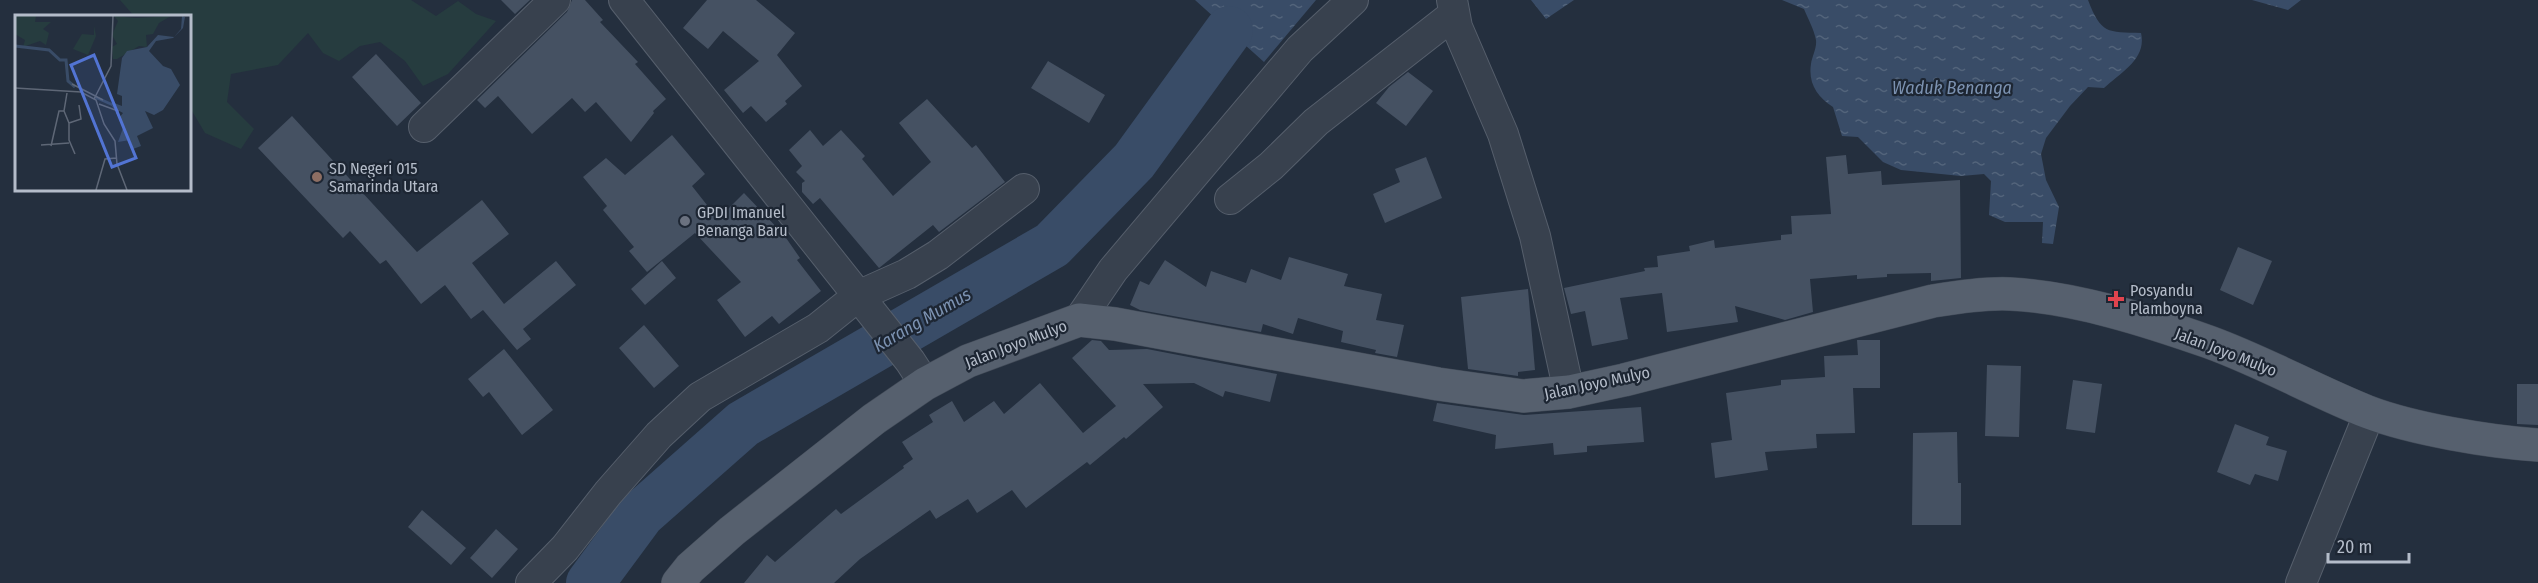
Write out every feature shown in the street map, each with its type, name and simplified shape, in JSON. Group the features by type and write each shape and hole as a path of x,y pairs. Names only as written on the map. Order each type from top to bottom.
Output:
{"main road":[{"name":"Jalan Joyo Mulyo","path":"678,583 690,568 732,531 874,419 918,372 968,361 1079,320 1138,328 1438,384 1523,396 1569,392 1933,301 1971,295 2010,294 2049,298 2098,308 2210,343 2370,412 2463,434 2538,445"}],"street":[{"path":"424,127 555,0"},
{"path":"624,0 918,372"},
{"path":"1079,320 1113,270 1293,57 1353,0"},
{"path":"1230,199 1452,8 1503,134 1535,236 1569,392"},
{"path":"531,583 565,548 608,493 659,435 700,398 818,328 860,298 938,255 1024,189"},
{"path":"2301,583 2370,412"}],"green space":[{"path":"120,0 411,0 436,16 458,1 476,14 496,21 448,74 423,86 405,61 380,42 360,46 339,61 323,53 308,33 278,65 231,74 227,102 254,129 241,149 205,133 190,108 190,15 133,15"}],"water":[{"path":"1195,0 1316,0 1264,62"},
{"path":"1531,0 1574,0 1546,19"},
{"name":"Waduk Benanga","path":"1782,0 2088,0 2097,19 2107,29 2141,33 2140,50 2131,64 2104,88 2088,87 2070,106 2046,138 2041,154 2046,180 2059,207 2053,244 2042,243 2043,222 2005,222 1989,215 1991,181 1984,174 1961,176 1901,170 1883,162 1858,137 1842,136 1833,107 1822,99 1812,83 1810,71 1816,43 1811,24 1804,9"},
{"path":"2252,0 2301,0 2288,10"}],"building":[{"path":"501,0 530,0 515,14"},
{"path":"572,0 585,0 603,20 600,22 638,62 635,64 666,99 653,111 654,113 631,142 596,102 585,112 572,98 532,134 498,96 485,108 477,100 567,12"},
{"path":"707,0 756,0 795,33 777,55 802,86 785,101 787,104 766,122 751,106 743,113 724,90 759,61 723,31 708,49 683,28"},
{"path":"376,54 421,103 397,126 352,77"},
{"path":"1048,61 1105,95 1089,123 1031,88"},
{"path":"1408,72 1433,91 1406,126 1376,103 1389,87"},
{"path":"927,99 972,148 976,145 1005,182 939,232 933,225 879,268 820,198 813,204 802,192 802,183 805,181 796,172 802,166 789,150 810,130 823,146 841,130 865,156 862,159 893,196 931,162 899,123"},
{"path":"292,116 417,252 482,200 509,234 472,263 504,304 556,261 576,285 523,329 531,339 517,350 483,310 471,319 445,285 421,304 386,260 380,264 350,231 343,238 258,148"},
{"path":"672,135 705,174 692,186 718,219 744,193 784,235 800,258 797,260 821,291 779,324 772,316 745,337 717,300 741,282 695,233 647,272 629,251 634,247 603,210 607,206 583,177 606,158 625,175"},
{"path":"1846,155 1848,174 1881,171 1882,185 1960,180 1961,278 1931,281 1931,273 1887,274 1887,277 1857,279 1857,275 1810,279 1813,312 1785,320 1735,306 1738,322 1667,332 1662,293 1620,298 1628,339 1592,346 1585,311 1571,314 1564,288 1645,271 1644,268 1658,267 1657,256 1690,251 1689,246 1714,240 1715,248 1781,240 1781,235 1792,234 1791,216 1831,214 1826,157"},
{"path":"1426,157 1442,198 1385,223 1373,194 1400,182 1395,169"},
{"path":"2238,247 2272,261 2253,305 2220,290"},
{"path":"1289,257 1348,274 1344,286 1382,294 1376,320 1404,325 1397,357 1375,353 1376,350 1341,342 1343,331 1298,318 1293,334 1263,324 1261,332 1140,310 1130,305 1140,281 1149,285 1165,260 1206,287 1211,271 1246,283 1251,269 1281,280"},
{"path":"662,261 676,278 645,305 631,289"},
{"path":"1528,289 1535,370 1518,372 1518,376 1468,369 1461,297"},
{"path":"644,325 679,366 654,388 619,348"},
{"path":"1092,340 1101,341 1109,350 1147,349 1277,374 1270,402 1225,391 1223,397 1194,383 1143,384 1163,407 1126,439 1124,437 1090,465 1087,462 1026,508 1012,490 977,513 968,499 936,519 930,510 860,559 834,583 744,583 767,555 775,562 836,509 841,514 904,468 903,466 913,459 902,442 933,422 929,415 952,401 964,422 994,401 1004,414 1040,383 1083,433 1116,406 1072,358"},
{"path":"1857,340 1880,340 1880,388 1853,388 1855,433 1816,434 1817,448 1765,452 1768,470 1715,478 1711,443 1732,440 1726,393 1781,385 1781,380 1825,377 1824,356 1858,355"},
{"path":"504,349 553,410 522,435 489,392 483,397 468,379"},
{"path":"1987,365 2021,366 2019,437 1985,436"},
{"path":"2073,380 2102,384 2095,433 2066,429"},
{"path":"2517,384 2538,384 2538,425 2517,424"},
{"path":"1437,403 1524,415 1641,407 1644,442 1587,446 1587,452 1554,455 1553,443 1495,449 1496,435 1433,421"},
{"path":"2235,424 2269,437 2266,445 2287,451 2278,481 2255,474 2250,485 2217,472"},
{"path":"1957,432 1958,483 1961,483 1961,525 1912,525 1913,433"},
{"path":"422,510 466,548 451,565 408,527"},
{"path":"496,529 518,549 492,578 470,558"}],"waterway":[{"name":"Karang Mumus","path":"590,583 641,514 743,424 1052,245 1134,161 1229,30"}],"place":[{"name":"SD Negeri 015 Samarinda Utara","path":"317,177"},
{"name":"GPDI Imanuel Benanga Baru","path":"685,221"},
{"name":"Posyandu Plamboyna","path":"2116,299"}]}
